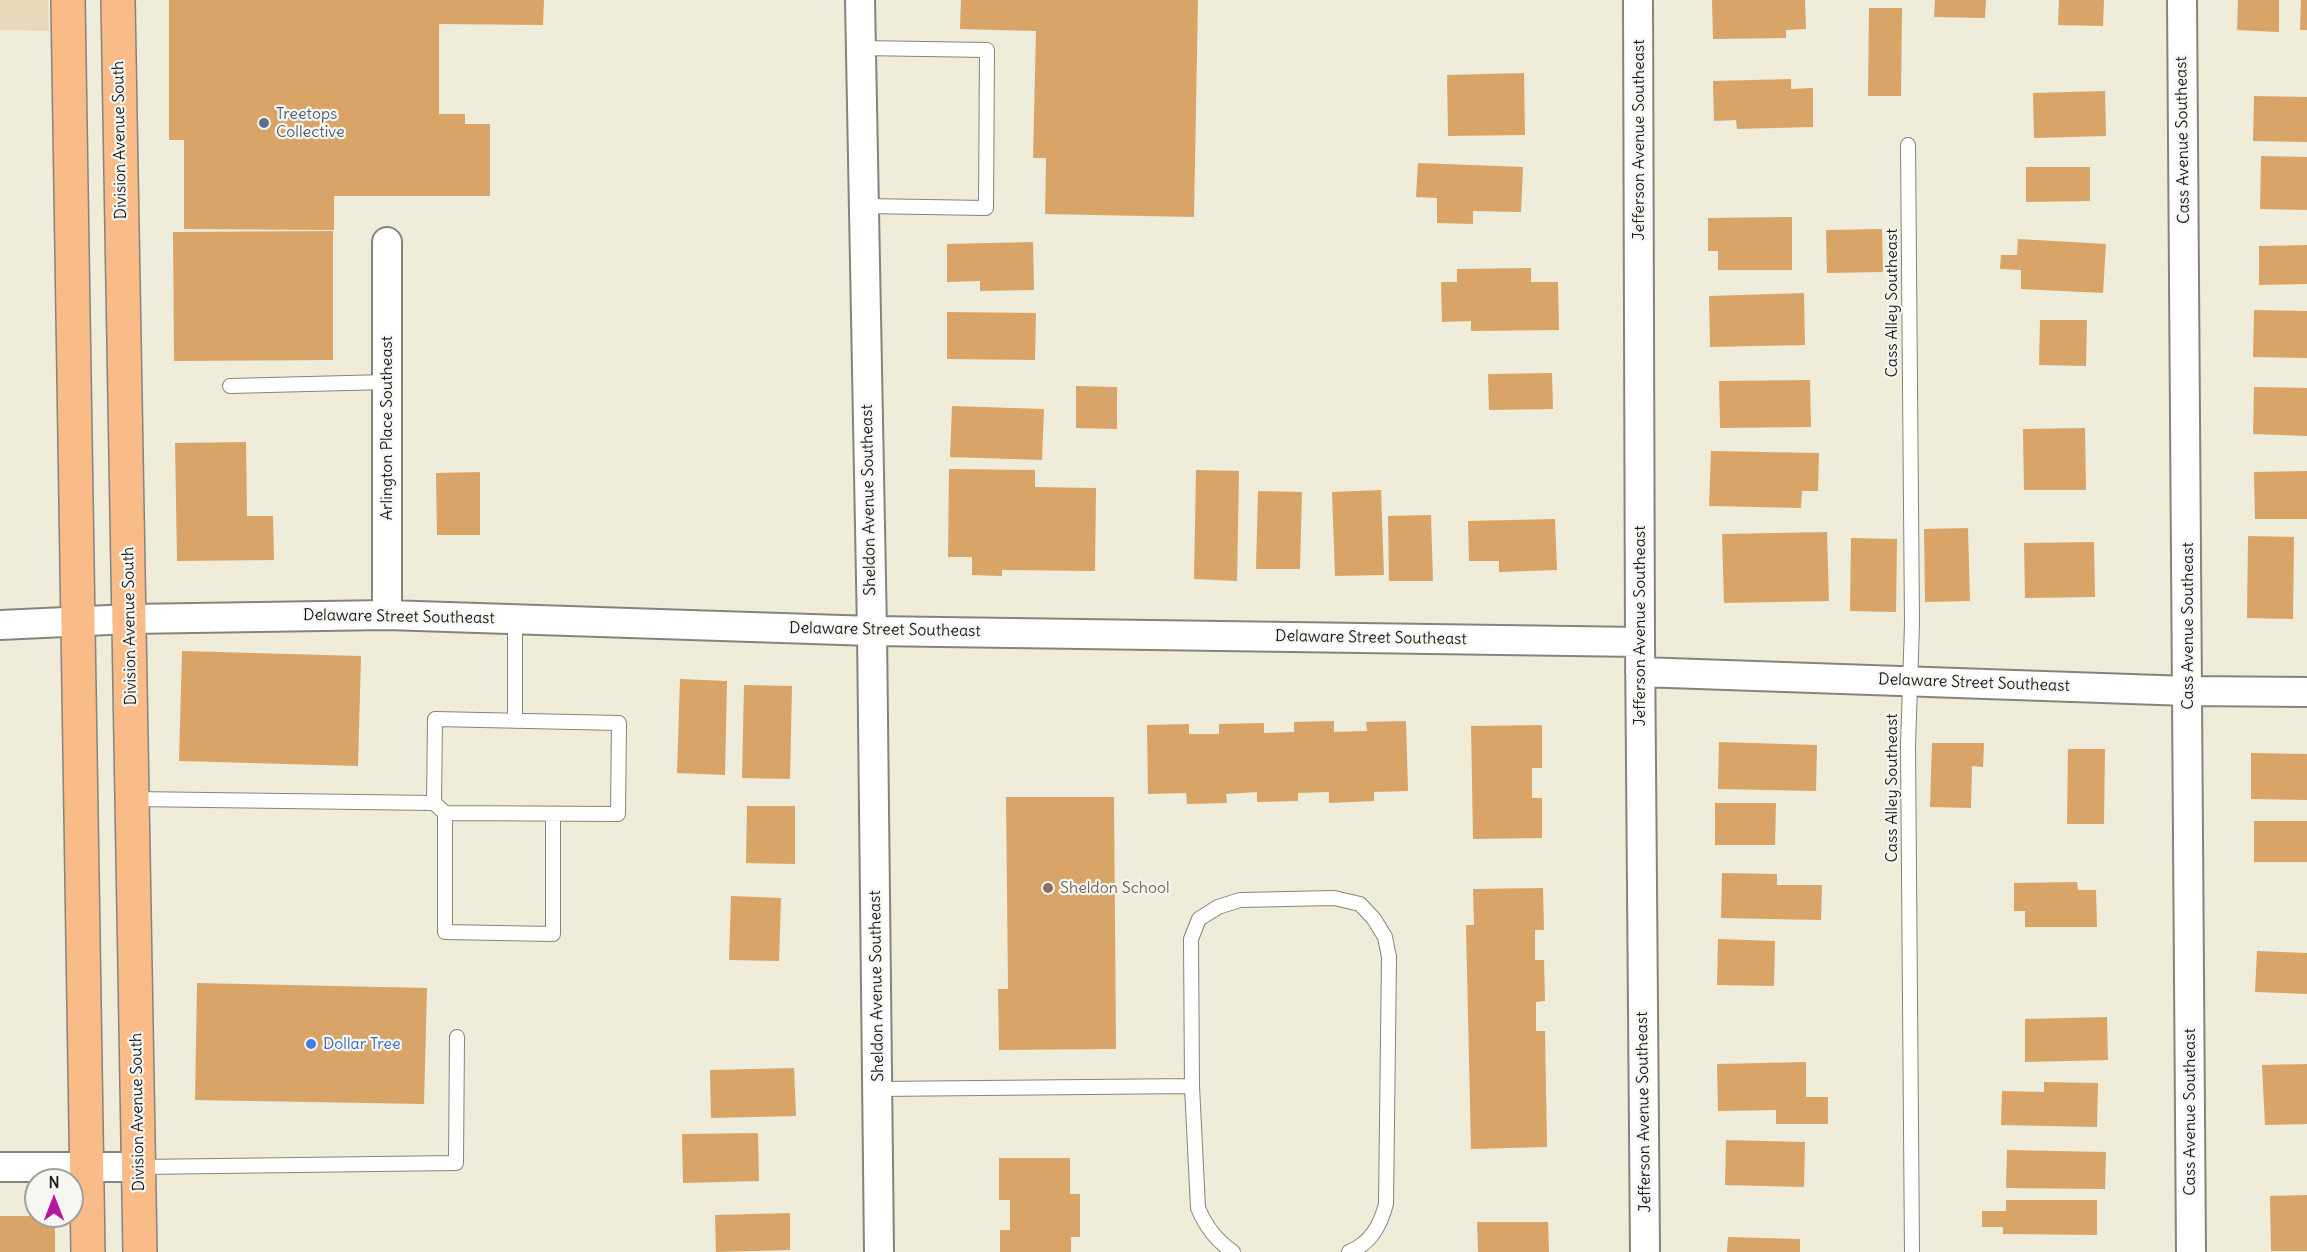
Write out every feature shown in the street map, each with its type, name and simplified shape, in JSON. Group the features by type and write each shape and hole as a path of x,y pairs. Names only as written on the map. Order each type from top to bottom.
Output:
{"main road":[{"path":"68,0 88,1252"},
{"name":"Division Avenue South","path":"118,0 140,1252"}],"street":[{"name":"Sheldon Avenue Southeast","path":"860,0 872,631 879,1252"},
{"name":"Jefferson Avenue Southeast","path":"1638,0 1640,672 1646,1252"},
{"name":"Cass Avenue Southeast","path":"2182,0 2191,1252"},
{"name":"Arlington Place Southeast","path":"387,242 387,615"},
{"name":"Delaware Street Southeast","path":"0,625 130,619 387,615 872,631 1640,642"},
{"name":"Delaware Street Southeast","path":"1640,672 2188,691 2307,692"},
{"path":"0,1167 139,1167"}],"lane":[{"path":"861,48 987,50 986,208 864,206"},
{"name":"Cass Alley Southeast","path":"1908,145 1911,612 1908,746 1912,1252"},
{"path":"230,386 387,382"},
{"path":"515,619 515,720"},
{"path":"133,799 434,803 445,813 618,814 619,723 435,719 434,803"},
{"path":"445,813 445,932 553,934 552,814"},
{"path":"1233,1252 1206,1226 1198,1208 1192,1086 1191,939 1199,919 1218,907 1240,900 1334,898 1360,904 1374,919 1385,937 1389,957 1386,1204 1381,1223 1373,1236 1360,1247 1349,1252"},
{"path":"139,1167 456,1163 457,1037"},
{"path":"878,1089 1192,1086"}],"shaded area":[{"path":"0,0 48,0 49,31 0,30"}],"building":[{"path":"169,0 544,0 543,25 439,24 439,114 465,114 465,124 490,124 490,196 334,196 334,230 184,229 184,140 169,140"},
{"path":"961,0 1198,0 1194,217 1045,214 1046,158 1033,158 1036,31 960,29"},
{"path":"1712,0 1805,0 1806,29 1786,30 1786,38 1713,39"},
{"path":"1935,0 1986,0 1985,18 1934,17"},
{"path":"2059,0 2104,0 2103,26 2058,25"},
{"path":"2238,0 2279,0 2279,32 2237,30"},
{"path":"2301,0 2307,0 2307,30 2300,30"},
{"path":"1869,8 1902,8 1901,96 1868,96"},
{"path":"1524,73 1525,135 1448,136 1447,75"},
{"path":"1791,79 1791,89 1813,88 1813,127 1737,129 1736,120 1714,121 1713,81"},
{"path":"2105,91 2106,136 2034,138 2033,93"},
{"path":"2254,96 2307,97 2307,142 2253,141"},
{"path":"2261,156 2307,157 2307,210 2260,209"},
{"path":"1418,163 1523,167 1521,212 1473,211 1473,224 1437,223 1437,198 1416,197"},
{"path":"2026,167 2090,167 2090,201 2026,202"},
{"path":"1792,217 1792,270 1718,270 1718,251 1708,251 1708,218"},
{"path":"1882,229 1883,272 1827,273 1826,230"},
{"path":"333,231 333,360 174,361 173,232"},
{"path":"2018,239 2106,244 2103,293 2021,289 2021,270 2000,269 2001,255 2017,255"},
{"path":"1033,242 1034,290 980,291 980,281 947,282 947,244"},
{"path":"2307,245 2307,284 2259,285 2259,246"},
{"path":"1531,268 1531,282 1558,282 1559,330 1471,331 1471,321 1442,322 1441,282 1457,282 1457,269"},
{"path":"1804,293 1805,345 1710,347 1709,296"},
{"path":"2254,310 2307,311 2307,358 2253,357"},
{"path":"947,312 1036,313 1035,360 947,359"},
{"path":"2040,320 2087,320 2086,366 2039,365"},
{"path":"1552,373 1553,409 1489,410 1488,374"},
{"path":"1810,380 1811,427 1720,428 1719,381"},
{"path":"1076,386 1117,387 1117,429 1076,428"},
{"path":"2254,387 2307,388 2307,436 2253,434"},
{"path":"952,406 1044,409 1042,460 950,457"},
{"path":"2085,428 2086,490 2024,490 2023,429"},
{"path":"246,442 247,516 273,516 274,560 177,561 175,443"},
{"path":"1711,451 1819,453 1818,491 1802,491 1801,508 1709,506"},
{"path":"949,469 1035,470 1035,487 1096,488 1095,571 1002,570 1002,576 972,575 972,557 948,557"},
{"path":"1196,470 1239,471 1237,581 1194,579"},
{"path":"2307,471 2307,519 2255,519 2254,472"},
{"path":"480,472 480,535 437,535 436,473"},
{"path":"1381,490 1384,575 1335,576 1332,492"},
{"path":"1258,491 1302,492 1300,569 1256,569"},
{"path":"1431,515 1433,581 1389,581 1388,516"},
{"path":"1555,519 1557,570 1499,572 1499,561 1469,561 1468,521"},
{"path":"1968,528 1970,601 1925,602 1924,529"},
{"path":"1827,532 1829,601 1724,603 1722,534"},
{"path":"2248,536 2294,537 2293,619 2247,618"},
{"path":"1851,538 1897,539 1896,612 1850,611"},
{"path":"2094,542 2095,597 2025,598 2024,543"},
{"path":"182,651 361,656 358,766 179,761"},
{"path":"680,679 727,681 725,775 677,773"},
{"path":"744,685 792,686 790,779 742,778"},
{"path":"1334,721 1334,732 1367,731 1366,722 1406,721 1408,791 1374,792 1374,801 1329,803 1329,792 1298,793 1298,801 1257,802 1257,792 1226,794 1227,803 1187,804 1186,793 1148,794 1147,725 1189,724 1189,734 1219,734 1219,724 1264,723 1264,733 1294,732 1294,722"},
{"path":"1542,725 1542,768 1532,768 1532,798 1542,798 1542,838 1473,839 1471,726"},
{"path":"1719,742 1817,745 1816,791 1718,789"},
{"path":"1932,743 1984,743 1983,767 1972,766 1971,808 1930,807"},
{"path":"2068,749 2105,749 2104,824 2067,824"},
{"path":"2251,753 2307,754 2307,800 2251,799"},
{"path":"1006,797 1114,797 1116,1049 999,1050 998,989 1008,989"},
{"path":"1715,803 1776,803 1775,845 1715,845"},
{"path":"747,806 795,806 795,864 746,863"},
{"path":"2254,821 2307,821 2307,862 2254,862"},
{"path":"1722,873 1777,874 1777,885 1822,885 1821,920 1721,918"},
{"path":"2077,882 2078,890 2096,890 2097,927 2025,927 2025,911 2014,911 2014,883"},
{"path":"1543,888 1544,930 1535,930 1535,960 1544,960 1545,1001 1536,1002 1536,1031 1545,1031 1547,1147 1471,1149 1466,925 1474,925 1473,889"},
{"path":"731,896 781,898 779,961 729,960"},
{"path":"1718,939 1775,941 1774,986 1717,985"},
{"path":"2257,951 2307,953 2307,994 2255,992"},
{"name":"Dollar Tree","path":"197,983 427,988 424,1104 195,1100"},
{"path":"2107,1017 2108,1060 2025,1062 2025,1019"},
{"path":"1806,1062 1806,1097 1828,1097 1828,1124 1776,1124 1776,1110 1718,1111 1717,1064"},
{"path":"2307,1064 2307,1124 2265,1125 2262,1065"},
{"path":"794,1068 796,1116 711,1118 710,1070"},
{"path":"2044,1082 2098,1083 2097,1127 2001,1125 2002,1091 2044,1092"},
{"path":"758,1133 759,1181 683,1183 682,1134"},
{"path":"1726,1140 1805,1142 1804,1187 1725,1185"},
{"path":"2007,1150 2106,1152 2105,1189 2006,1188"},
{"path":"999,1158 1070,1158 1070,1194 1080,1194 1080,1237 1071,1237 1071,1252 1000,1252 1000,1230 1010,1230 1010,1200 999,1200"},
{"path":"2307,1195 2307,1251 2271,1251 2270,1196"},
{"path":"2006,1200 2097,1200 2097,1235 2003,1234 2003,1227 1982,1227 1982,1211 2006,1211"},
{"path":"790,1213 790,1250 716,1252 715,1215"},
{"path":"0,1216 24,1216 24,1228 55,1228 55,1252 0,1252"},
{"path":"1477,1222 1548,1222 1549,1252 1478,1252"},
{"path":"1728,1237 1800,1239 1800,1252 1727,1252"}],"place":[{"name":"Treetops Collective","path":"264,123"},
{"name":"Sheldon School","path":"1048,888"},
{"name":"Dollar Tree","path":"311,1044"}]}
